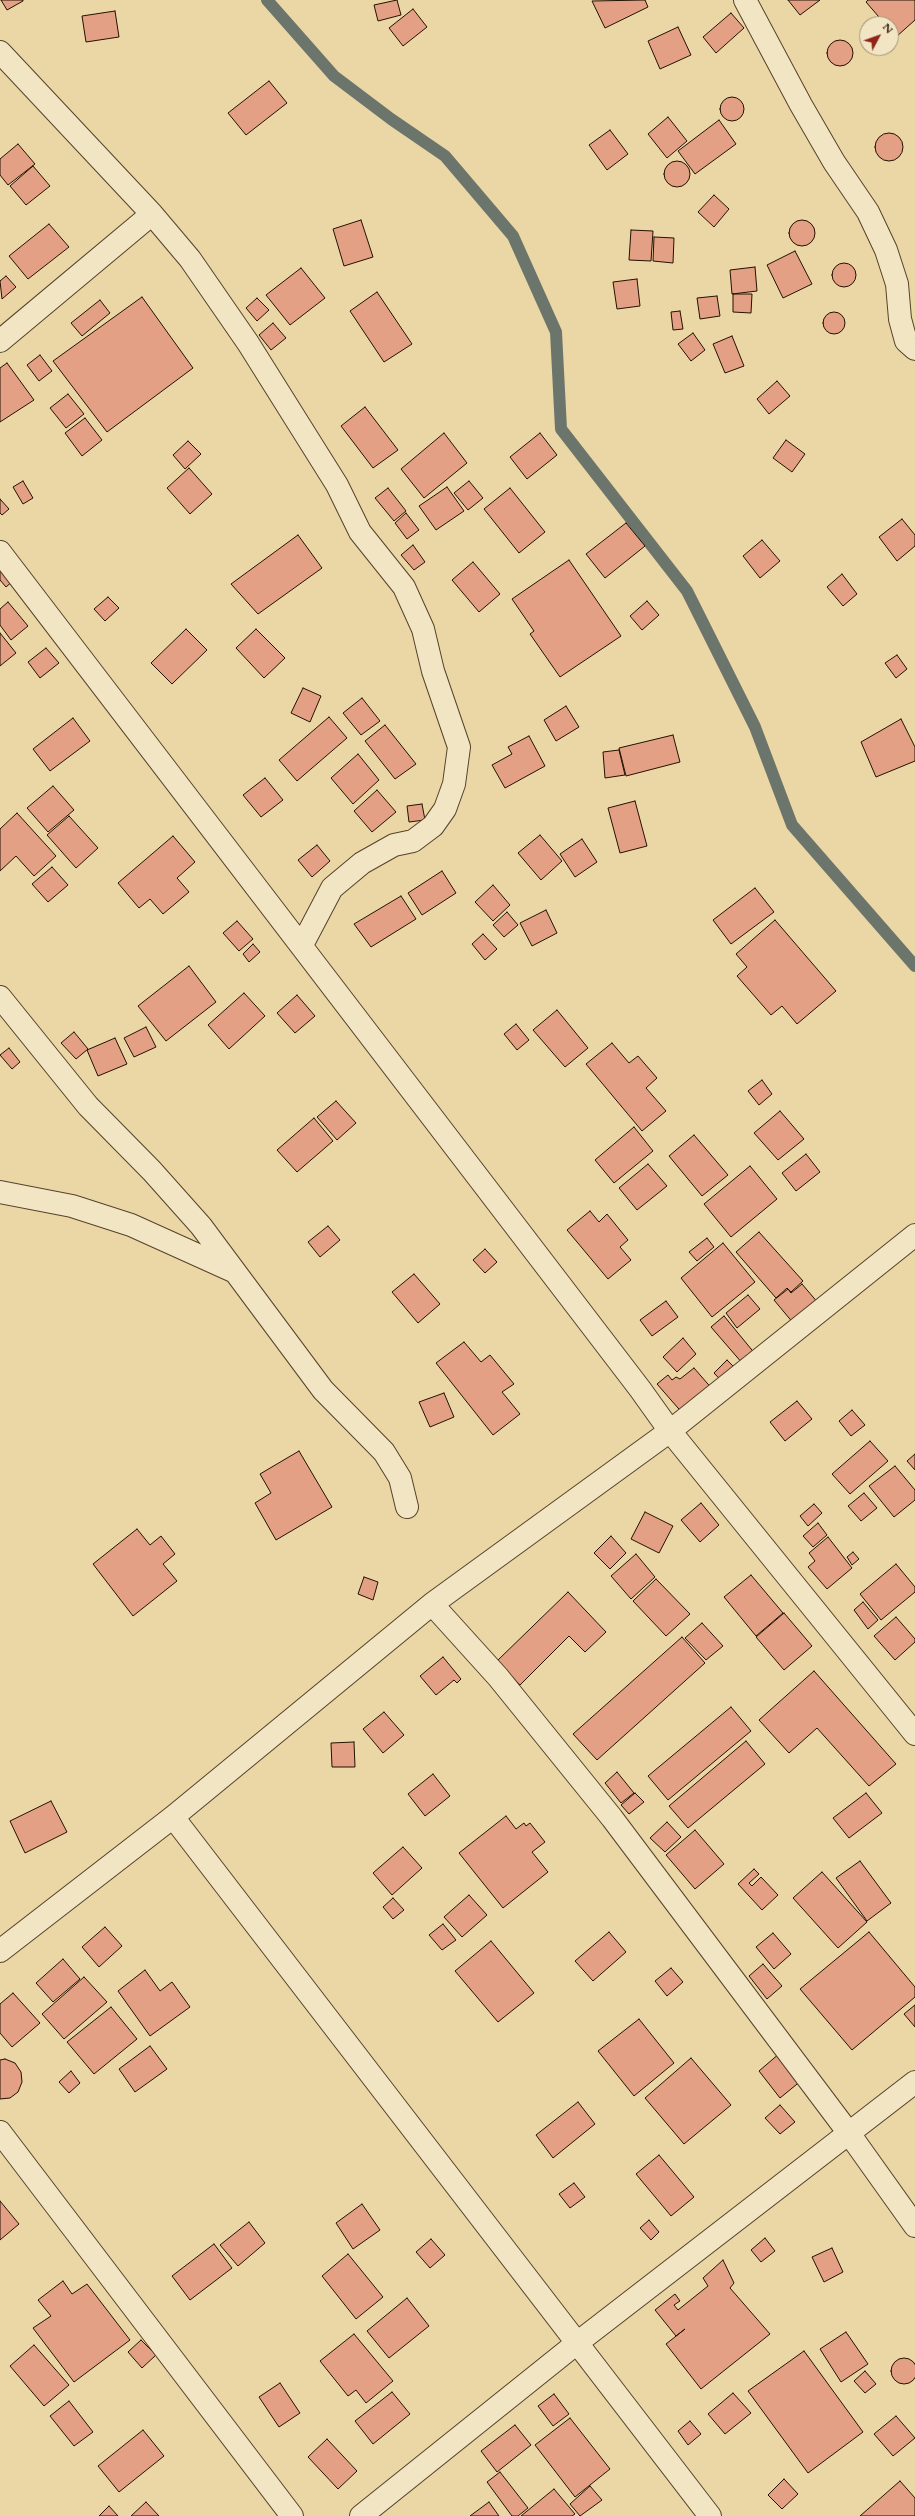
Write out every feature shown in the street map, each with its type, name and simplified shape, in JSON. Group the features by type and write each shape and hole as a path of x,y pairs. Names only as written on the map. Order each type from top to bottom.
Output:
{"street":[{"path":"745,0 801,105 834,162 868,212 886,250 897,284 900,320 906,341 915,349"},
{"path":"0,52 152,214 190,259 248,343 338,485 360,532 404,587 423,629 433,671 459,747 454,784 445,809 433,826 413,841 394,845 362,862 332,888 302,945"},
{"path":"0,341 152,214"},
{"path":"0,552 302,945 670,1431 915,1734"},
{"path":"0,997 88,1106 152,1171 201,1226 323,1390 384,1452 400,1478 407,1507"},
{"path":"0,1192 72,1206 131,1225 236,1272"},
{"path":"0,1951 173,1817 432,1604 670,1431 912,1244"},
{"path":"432,1604 498,1677 612,1818 848,2132 915,2226"},
{"path":"173,1817 710,2516"},
{"path":"361,2516 577,2343 848,2132 915,2082"},
{"path":"0,2132 292,2516"}],"building":[{"path":"1,0 23,0 23,1 7,10"},
{"path":"397,0 401,15 378,21 374,5"},
{"path":"645,0 648,7 605,28 592,1"},
{"path":"788,0 820,0 800,15"},
{"path":"868,0 915,0 915,20 899,34 899,16 878,16 866,2"},
{"path":"413,9 427,27 403,46 389,28"},
{"path":"115,11 119,37 86,42 82,16"},
{"path":"731,13 744,28 716,53 703,37"},
{"path":"678,27 691,55 660,69 648,41"},
{"path":"840,40 849,44 853,53 849,62 840,66 831,62 827,53 831,44"},
{"path":"269,81 287,103 246,135 228,113"},
{"path":"732,97 741,100 744,109 741,118 732,121 723,118 720,109 723,100"},
{"path":"668,117 687,141 667,158 648,134"},
{"path":"719,120 736,144 695,174 678,151"},
{"path":"610,130 628,154 607,170 589,145"},
{"path":"889,133 899,137 903,147 899,157 889,161 879,157 875,147 879,137"},
{"path":"18,144 35,164 8,185 0,175 0,159"},
{"path":"677,161 686,165 690,174 686,183 677,187 668,183 664,174 668,165"},
{"path":"33,166 50,186 26,205 10,186"},
{"path":"714,195 729,209 714,227 698,212"},
{"path":"361,220 373,257 344,266 333,229"},
{"path":"802,220 811,224 815,233 811,242 802,246 793,242 789,233 793,224"},
{"path":"49,224 69,247 28,279 9,256"},
{"path":"631,230 653,231 651,261 629,260"},
{"path":"654,237 674,238 673,263 653,261"},
{"path":"795,251 812,284 783,298 767,265"},
{"path":"844,263 853,266 856,275 853,284 844,287 835,284 832,275 835,266"},
{"path":"755,267 757,291 732,294 730,270"},
{"path":"301,268 325,298 290,325 266,295"},
{"path":"6,276 16,287 2,299 0,281"},
{"path":"637,279 640,306 617,309 613,282"},
{"path":"377,292 412,344 384,362 350,311"},
{"path":"733,294 752,294 751,313 733,312"},
{"path":"717,296 720,316 700,319 697,298"},
{"path":"142,297 193,368 107,432 53,361"},
{"path":"257,298 269,310 257,321 246,308"},
{"path":"100,300 110,313 82,336 71,323"},
{"path":"680,311 683,329 673,330 671,312"},
{"path":"830,312 838,312 845,319 845,327 838,334 830,334 823,327 823,319"},
{"path":"273,323 286,338 271,350 259,335"},
{"path":"693,333 705,350 691,361 678,344"},
{"path":"732,336 744,366 725,373 713,344"},
{"path":"40,355 52,371 39,381 27,365"},
{"path":"7,363 34,400 0,422 0,368"},
{"path":"777,381 790,396 769,414 757,399"},
{"path":"68,394 84,414 66,428 50,408"},
{"path":"365,407 398,450 373,468 341,426"},
{"path":"85,418 102,440 82,456 65,433"},
{"path":"444,433 467,463 424,498 401,469"},
{"path":"540,433 557,455 527,479 510,457"},
{"path":"786,440 805,454 792,472 773,458"},
{"path":"188,441 201,454 185,469 173,455"},
{"path":"189,468 212,494 190,514 167,488"},
{"path":"23,481 33,498 23,504 13,487"},
{"path":"469,481 483,498 468,510 454,493"},
{"path":"447,487 464,511 436,530 419,506"},
{"path":"388,488 406,511 394,521 375,498"},
{"path":"510,488 545,532 519,553 484,509"},
{"path":"0,499 9,509 2,515 0,513"},
{"path":"406,513 419,530 407,539 395,523"},
{"path":"902,519 915,535 915,546 897,561 879,537"},
{"path":"626,523 645,546 605,578 586,554"},
{"path":"298,535 322,568 258,614 231,584"},
{"path":"762,540 780,561 760,578 743,556"},
{"path":"413,545 425,562 414,570 401,555"},
{"path":"569,560 621,636 560,677 530,634 534,631 512,599"},
{"path":"473,562 500,594 479,612 452,580"},
{"path":"3,568 14,580 6,587 0,580 0,570"},
{"path":"842,574 857,594 843,606 827,587"},
{"path":"108,597 119,608 105,621 94,609"},
{"path":"647,601 659,615 642,630 630,616"},
{"path":"8,602 28,626 11,640 0,625 0,609"},
{"path":"186,629 207,650 172,684 151,663"},
{"path":"256,629 285,658 264,678 236,648"},
{"path":"0,633 16,653 0,666"},
{"path":"46,648 59,663 40,678 28,662"},
{"path":"897,655 907,669 896,678 885,663"},
{"path":"303,688 321,696 310,722 291,713"},
{"path":"362,698 380,721 361,735 343,713"},
{"path":"566,706 579,727 556,741 544,720"},
{"path":"329,717 347,738 297,781 279,760"},
{"path":"73,718 90,741 50,771 33,749"},
{"path":"901,719 915,747 915,761 876,777 861,742"},
{"path":"385,725 416,764 395,779 365,741"},
{"path":"673,735 680,762 626,776 619,748"},
{"path":"529,736 545,766 505,788 492,765 512,754 508,747"},
{"path":"619,750 625,775 605,778 603,752"},
{"path":"358,754 379,780 353,804 331,778"},
{"path":"265,778 283,800 261,817 243,795"},
{"path":"53,786 74,810 48,832 27,808"},
{"path":"377,790 396,812 372,832 354,811"},
{"path":"635,801 647,846 620,853 608,808"},
{"path":"422,804 425,820 409,822 407,806"},
{"path":"17,813 56,856 34,876 16,856 0,871 0,829"},
{"path":"69,816 98,848 76,868 47,835"},
{"path":"540,835 562,861 541,880 518,853"},
{"path":"173,836 195,862 177,878 189,892 163,914 150,899 139,908 118,883"},
{"path":"582,839 597,862 575,877 560,854"},
{"path":"317,845 330,861 312,877 298,860"},
{"path":"52,867 68,885 48,902 32,884"},
{"path":"442,871 456,893 422,915 408,893"},
{"path":"493,885 510,905 493,921 475,902"},
{"path":"755,888 774,912 731,944 713,920"},
{"path":"401,896 416,919 371,947 354,924"},
{"path":"546,910 557,933 532,946 520,923"},
{"path":"507,912 518,925 504,937 493,925"},
{"path":"775,920 836,991 797,1024 782,1006 771,1015 737,976 747,967 736,954"},
{"path":"237,921 253,939 239,951 223,933"},
{"path":"483,934 497,949 485,960 472,944"},
{"path":"253,944 260,952 249,962 243,954"},
{"path":"189,966 216,1002 166,1041 138,1006"},
{"path":"244,993 265,1016 229,1049 208,1025"},
{"path":"297,995 315,1016 295,1033 277,1013"},
{"path":"557,1010 588,1048 565,1067 533,1030"},
{"path":"516,1024 529,1040 517,1050 504,1034"},
{"path":"146,1027 156,1047 134,1057 124,1038"},
{"path":"74,1032 88,1049 76,1059 61,1043"},
{"path":"115,1038 127,1064 98,1076 87,1050"},
{"path":"612,1043 629,1063 638,1056 657,1078 646,1088 666,1111 642,1131 586,1064"},
{"path":"9,1048 20,1062 12,1069 0,1055"},
{"path":"762,1080 772,1094 759,1105 748,1091"},
{"path":"336,1101 356,1123 337,1140 317,1117"},
{"path":"780,1111 804,1139 778,1160 754,1133"},
{"path":"314,1118 333,1141 297,1172 277,1150"},
{"path":"634,1127 653,1151 614,1183 595,1160"},
{"path":"694,1135 728,1175 702,1196 669,1156"},
{"path":"806,1154 820,1172 796,1191 782,1173"},
{"path":"648,1164 667,1186 637,1210 619,1188"},
{"path":"750,1166 777,1199 731,1237 704,1204"},
{"path":"590,1211 599,1222 607,1214 628,1240 620,1247 631,1260 608,1279 567,1230"},
{"path":"328,1226 340,1240 320,1257 308,1242"},
{"path":"759,1232 803,1281 791,1292 787,1288 776,1298 736,1252"},
{"path":"707,1238 714,1247 697,1261 689,1252"},
{"path":"723,1243 755,1282 712,1317 681,1278"},
{"path":"485,1249 497,1262 485,1273 473,1260"},
{"path":"414,1274 440,1304 418,1323 392,1292"},
{"path":"802,1284 819,1304 794,1324 774,1300 788,1289 791,1293"},
{"path":"748,1295 760,1309 737,1328 726,1313"},
{"path":"666,1301 678,1317 652,1336 640,1320"},
{"path":"724,1316 761,1361 749,1371 711,1327"},
{"path":"683,1338 696,1354 677,1372 663,1357"},
{"path":"464,1342 481,1362 490,1355 514,1384 502,1392 520,1414 493,1435 436,1363"},
{"path":"727,1360 744,1377 730,1390 714,1373"},
{"path":"694,1368 721,1399 692,1424 657,1384 668,1375 672,1380 676,1377 680,1379"},
{"path":"444,1393 454,1417 430,1427 419,1402"},
{"path":"797,1401 812,1419 785,1441 770,1422"},
{"path":"852,1410 865,1425 851,1436 839,1421"},
{"path":"870,1441 888,1461 850,1494 832,1474"},
{"path":"299,1451 332,1507 276,1540 255,1503 271,1493 260,1474"},
{"path":"915,1454 915,1470 907,1461"},
{"path":"895,1466 915,1490 915,1500 894,1517 869,1486"},
{"path":"864,1493 877,1508 861,1521 848,1506"},
{"path":"701,1503 719,1525 700,1542 681,1520"},
{"path":"814,1504 822,1513 808,1526 800,1516"},
{"path":"645,1512 673,1526 659,1553 631,1539"},
{"path":"818,1523 827,1535 813,1547 803,1536"},
{"path":"137,1529 150,1545 161,1536 175,1554 163,1564 177,1581 133,1616 93,1564"},
{"path":"611,1536 626,1553 610,1569 594,1553"},
{"path":"828,1537 852,1568 827,1589 808,1567 815,1561 809,1553"},
{"path":"853,1552 859,1559 852,1565 847,1557"},
{"path":"636,1554 655,1577 631,1599 611,1576"},
{"path":"896,1564 915,1587 915,1592 881,1620 860,1594"},
{"path":"751,1575 783,1613 756,1636 724,1597"},
{"path":"364,1577 378,1582 373,1600 358,1594"},
{"path":"656,1579 690,1614 666,1636 633,1601"},
{"path":"568,1592 606,1632 585,1652 569,1636 520,1685 497,1661"},
{"path":"863,1602 878,1620 868,1629 854,1610"},
{"path":"784,1613 812,1646 784,1670 756,1637"},
{"path":"896,1617 915,1639 915,1642 895,1660 874,1636"},
{"path":"702,1623 723,1646 706,1660 685,1638"},
{"path":"682,1637 705,1663 597,1760 573,1734"},
{"path":"443,1657 461,1679 457,1683 454,1680 436,1695 420,1676"},
{"path":"814,1671 896,1764 869,1786 817,1728 789,1753 759,1720"},
{"path":"731,1707 751,1731 668,1800 648,1776"},
{"path":"384,1712 404,1735 383,1753 363,1729"},
{"path":"746,1741 765,1764 688,1828 669,1806"},
{"path":"354,1742 355,1767 332,1767 331,1743"},
{"path":"617,1772 634,1793 621,1803 605,1783"},
{"path":"433,1774 450,1796 425,1816 408,1794"},
{"path":"635,1793 644,1802 629,1814 621,1805"},
{"path":"866,1793 882,1813 849,1838 833,1818"},
{"path":"51,1801 67,1832 25,1853 10,1821"},
{"path":"506,1816 516,1829 524,1823 526,1826 530,1823 545,1842 532,1852 548,1872 503,1908 459,1853"},
{"path":"667,1822 681,1837 665,1852 650,1838"},
{"path":"695,1830 724,1864 695,1889 666,1855"},
{"path":"403,1847 422,1868 392,1895 373,1873"},
{"path":"860,1861 891,1903 867,1921 836,1878"},
{"path":"754,1869 759,1874 749,1883 752,1886 761,1877 778,1895 762,1910 738,1884"},
{"path":"822,1872 867,1922 838,1948 793,1898"},
{"path":"469,1895 487,1915 462,1937 444,1917"},
{"path":"393,1898 404,1910 393,1919 383,1907"},
{"path":"443,1924 456,1940 442,1950 429,1935"},
{"path":"105,1927 122,1946 99,1967 82,1947"},
{"path":"609,1932 626,1952 593,1981 575,1961"},
{"path":"869,1932 915,1987 915,1997 852,2050 800,1989"},
{"path":"773,1933 791,1954 774,1969 756,1947"},
{"path":"491,1941 534,1993 498,2022 455,1971"},
{"path":"63,1959 80,1979 53,2002 36,1983"},
{"path":"763,1964 782,1986 767,1999 749,1976"},
{"path":"671,1968 683,1982 667,1996 655,1981"},
{"path":"145,1970 160,1991 172,1982 190,2007 150,2036 118,1991"},
{"path":"84,1977 107,2002 64,2039 42,2014"},
{"path":"13,1993 40,2023 12,2047 0,2033 0,2004"},
{"path":"915,2005 915,2027 904,2014"},
{"path":"111,2007 137,2039 94,2074 67,2042"},
{"path":"639,2019 674,2063 634,2096 598,2051"},
{"path":"150,2046 167,2069 135,2092 119,2069"},
{"path":"780,2053 802,2080 780,2098 759,2071"},
{"path":"691,2058 731,2105 684,2144 645,2098"},
{"path":"5,2059 15,2063 21,2072 22,2082 18,2092 10,2098 0,2099 0,2060"},
{"path":"71,2071 80,2083 69,2093 59,2082"},
{"path":"578,2102 595,2124 553,2158 536,2135"},
{"path":"780,2105 795,2122 780,2134 765,2118"},
{"path":"659,2155 694,2197 671,2216 636,2174"},
{"path":"574,2183 585,2197 570,2208 559,2194"},
{"path":"0,2201 19,2224 0,2240"},
{"path":"362,2204 380,2230 353,2249 336,2223"},
{"path":"649,2220 659,2232 651,2240 640,2228"},
{"path":"249,2222 265,2243 238,2266 220,2245"},
{"path":"765,2238 775,2251 761,2262 751,2250"},
{"path":"431,2239 445,2255 430,2268 416,2252"},
{"path":"214,2244 232,2268 190,2300 172,2276"},
{"path":"832,2248 843,2272 824,2282 812,2257"},
{"path":"348,2254 383,2297 356,2319 322,2276"},
{"path":"723,2260 734,2283 730,2288 770,2334 701,2389 666,2344 685,2329 676,2336 655,2310 675,2294 680,2301 674,2305 678,2310 708,2286 703,2278"},
{"path":"63,2281 72,2294 87,2284 130,2340 74,2382 33,2328 51,2316 38,2300"},
{"path":"407,2298 429,2326 389,2358 367,2331"},
{"path":"846,2332 868,2364 841,2382 820,2349"},
{"path":"354,2334 393,2381 366,2403 356,2390 348,2396 320,2361"},
{"path":"141,2340 156,2355 142,2368 128,2352"},
{"path":"34,2345 69,2385 44,2406 10,2366"},
{"path":"804,2351 863,2432 808,2473 748,2391"},
{"path":"904,2358 913,2362 917,2371 913,2380 904,2384 895,2380 891,2371 895,2362"},
{"path":"865,2371 876,2384 865,2393 854,2381"},
{"path":"280,2383 300,2413 279,2427 259,2397"},
{"path":"392,2392 410,2414 373,2444 355,2421"},
{"path":"733,2393 751,2413 725,2434 708,2414"},
{"path":"554,2394 569,2414 553,2426 538,2406"},
{"path":"69,2401 93,2432 74,2446 50,2416"},
{"path":"896,2416 915,2438 893,2456 874,2434"},
{"path":"570,2418 610,2469 575,2497 535,2445"},
{"path":"690,2421 701,2434 688,2445 678,2431"},
{"path":"515,2425 531,2445 497,2472 481,2451"},
{"path":"143,2430 164,2456 119,2492 98,2466"},
{"path":"327,2439 357,2471 338,2489 308,2457"},
{"path":"500,2472 528,2508 518,2516 512,2516 487,2482"},
{"path":"784,2479 798,2494 782,2509 768,2495"},
{"path":"900,2481 915,2498 915,2516 860,2516"},
{"path":"590,2486 602,2500 580,2516 570,2504"},
{"path":"554,2489 575,2514 572,2516 521,2516"},
{"path":"146,2502 159,2516 131,2516"},
{"path":"489,2502 499,2516 470,2516"},
{"path":"109,2506 118,2516 99,2516"}],"waterway":[{"path":"267,0 334,76 391,119 445,156 513,236 556,332 561,429 687,591 755,727 792,825 915,966"}]}
